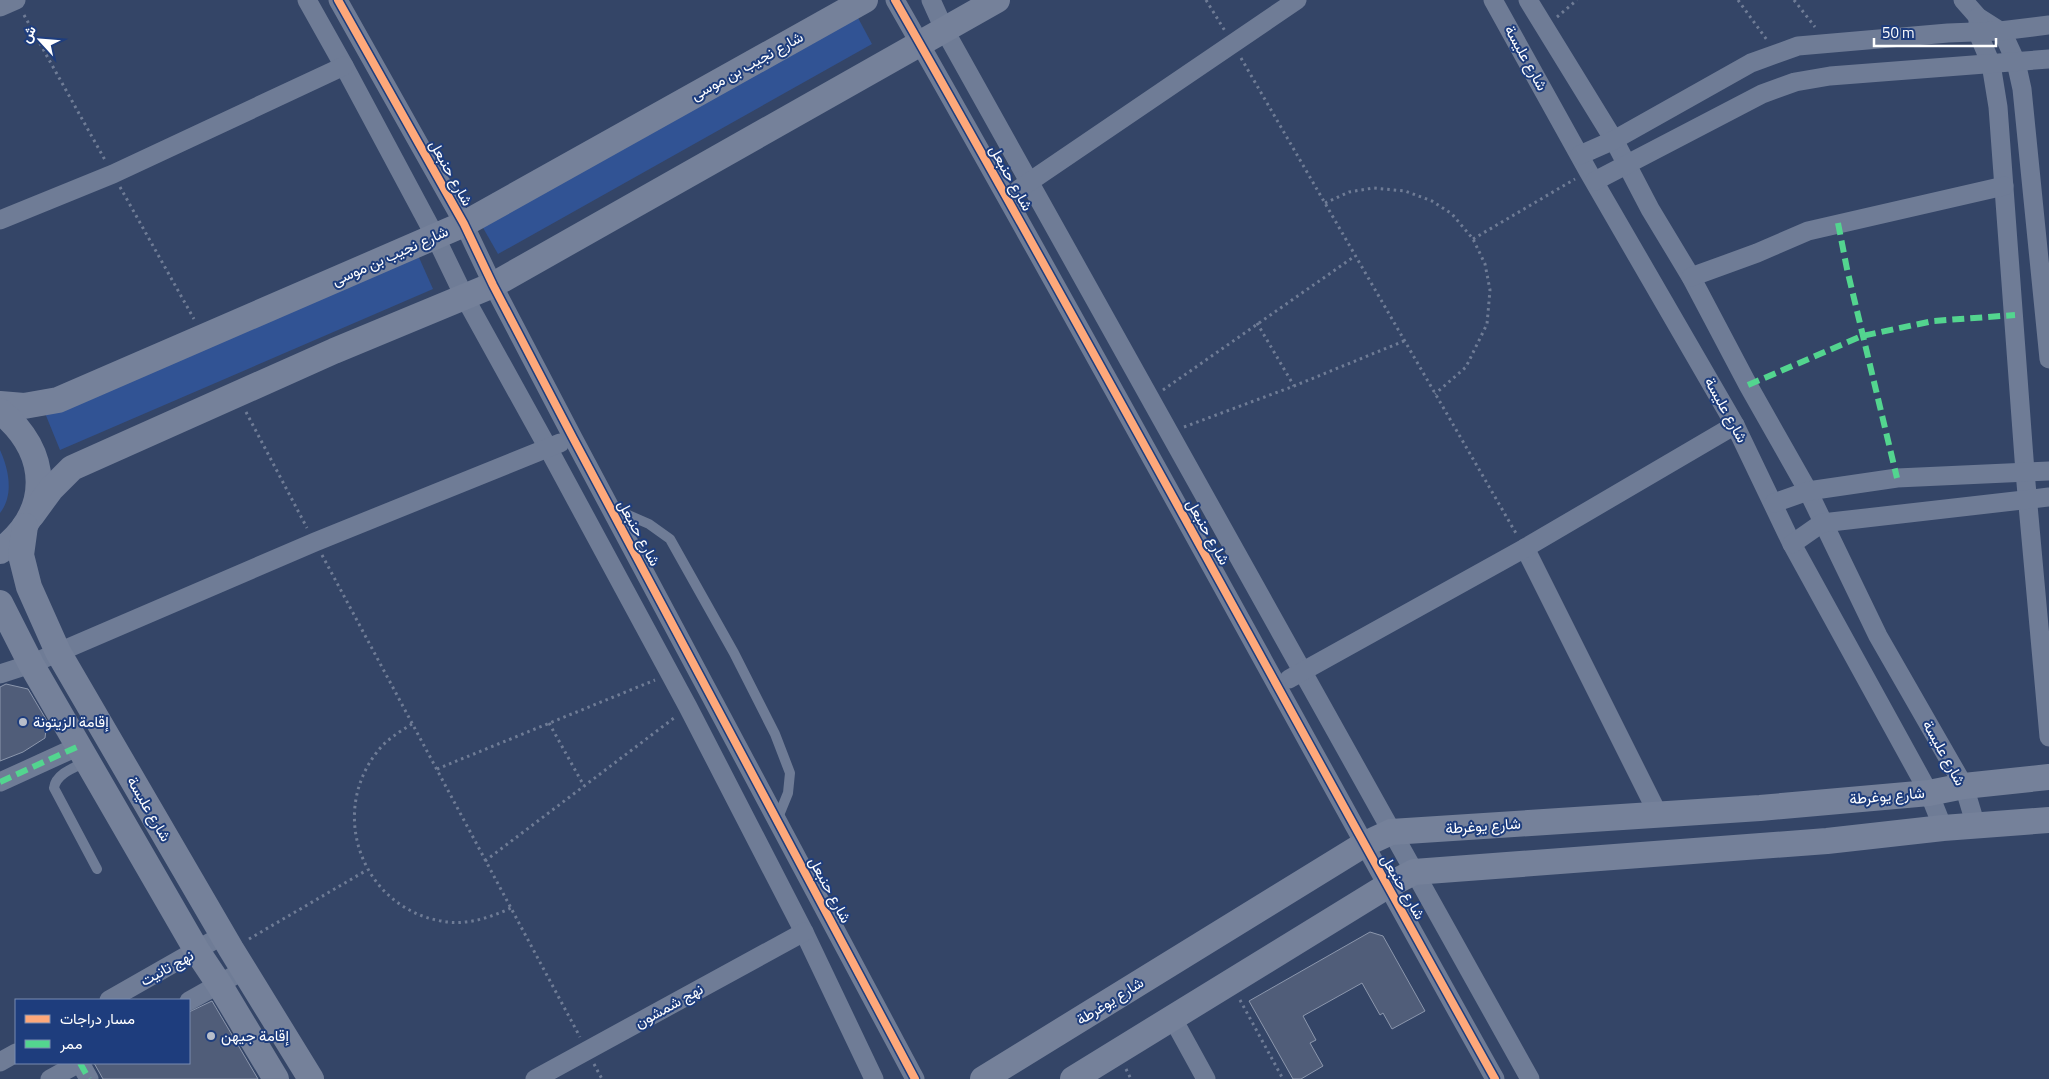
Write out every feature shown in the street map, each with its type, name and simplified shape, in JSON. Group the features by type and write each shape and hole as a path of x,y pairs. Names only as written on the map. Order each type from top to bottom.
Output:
{"street":[{"path":"0,7 16,0"},
{"path":"307,0 435,236 464,298 548,448 688,707 804,932 874,1079"},
{"name":"شارع حنبعل","path":"338,0 464,224 573,438 915,1079"},
{"name":"شارع نجيب بن موسى","path":"0,404 24,406 58,400 464,224 865,0"},
{"name":"شارع حنبعل","path":"895,0 1277,686 1363,845 1495,1079"},
{"name":"شارع حنبعل","path":"930,0 945,31 1301,673 1530,1079"},
{"path":"0,551 13,541 51,489 72,468 236,393 494,285 997,0"},
{"path":"1006,198 1297,0"},
{"name":"شارع عليسة","path":"1493,0 1736,426 1792,544 1929,793 1943,828"},
{"name":"شارع عليسة","path":"1528,0 1614,140 1650,209 1691,277 1748,385 1808,491 1878,636 1964,786 1976,826"},
{"path":"1963,0 1978,25 1991,64 1998,107 2025,472 2049,737"},
{"path":"1588,169 1614,140 1751,63 1798,46 1948,33 1978,25 2000,31 2049,25"},
{"path":"2000,31 2010,47 2016,62 2022,89 2049,359"},
{"path":"1588,169 1627,165 1762,94 1794,82 1830,76 2049,59"},
{"path":"0,220 113,174 344,66"},
{"path":"1691,277 1757,253 1808,231 2004,186"},
{"name":"شارع عليسة","path":"0,411 15,423 27,439 35,457 39,476 38,496 28,521 21,555 29,587 58,652 233,952 311,1079"},
{"path":"1277,686 1525,548 1736,426"},
{"path":"0,674 31,664 315,542 573,438"},
{"path":"1774,503 1808,491 1897,478 2049,471"},
{"path":"1792,544 1822,522 2049,497"},
{"path":"1525,548 1658,814"},
{"name":"شارع عليسة","path":"0,603 31,664 197,951 276,1079"},
{"path":"0,782 84,754"},
{"name":"شارع يوغرطة","path":"984,1079 1363,845 1391,832 1760,808 1929,793 1964,786 2049,777"},
{"path":"1072,1079 1116,1051 1173,1019 1230,981 1387,886 1414,872 1827,841 1943,828 2049,820"},
{"name":"نهج شمشون","path":"535,1079 804,932"},
{"name":"نهج تانيت","path":"111,999 197,951 233,952"},
{"path":"190,1000 219,984 233,952"},
{"path":"1173,1019 1206,1079"},
{"path":"0,1062 15,1054"},
{"path":"50,1079 77,1064"},
{"path":"80,1064 89,1079"}],"lane":[{"path":"610,507 649,524 670,540 734,653 775,734 790,773 788,794 777,820"},
{"path":"84,754 60,776 55,782 54,788 97,868"}],"path":[{"path":"1206,0 1525,548"},
{"path":"1544,27 1578,0"},
{"path":"1738,0 1776,53"},
{"path":"1794,0 1827,43"},
{"path":"1473,238 1588,169"},
{"path":"1324,203 1349,192 1373,188 1405,190 1432,201 1452,214 1473,238 1485,264 1490,290 1487,324 1466,367 1435,394"},
{"path":"1150,398 1355,256"},
{"path":"1257,323 1294,386"},
{"path":"1169,432 1294,386 1404,341"},
{"path":"236,393 602,1079"},
{"path":"436,769 670,674"},
{"path":"485,860 688,707"},
{"path":"549,723 584,786"},
{"path":"412,724 392,736 377,752 365,770 356,796 353,819 357,846 367,870 395,902 416,914 442,921 467,922 492,917 511,908"},
{"path":"233,952 367,870"},
{"path":"1230,981 1283,1079"}],"shaded area":[{"path":"857,16 872,44 498,254 482,226"},
{"path":"417,253 433,289 60,450 45,413"},
{"path":"0,450 8,474 9,490 0,513"}],"building":[{"name":"إقامة الزيتونة","path":"6,684 28,689 47,721 45,738 23,752 0,761 0,687"},
{"path":"1370,932 1383,936 1425,1011 1392,1029 1383,1013 1380,1015 1362,983 1303,1016 1316,1040 1310,1043 1323,1066 1301,1079 1293,1079 1249,1001"},
{"name":"إقامة جيهن","path":"212,1001 258,1079 103,1079 95,1064 190,1064 190,1012"}],"marked path":[{"path":"1838,223 1847,269 1897,478"},
{"path":"1748,385 1862,336 1933,321 2015,315"},
{"path":"0,782 79,746"},
{"path":"81,1064 89,1079"}],"cycle path":[{"path":"338,0 464,224 493,285 573,438 915,1079"},
{"path":"895,0 1047,269 1495,1079"}],"place":[{"name":"إقامة الزيتونة","path":"23,722"},
{"name":"إقامة جيهن","path":"211,1036"}]}
